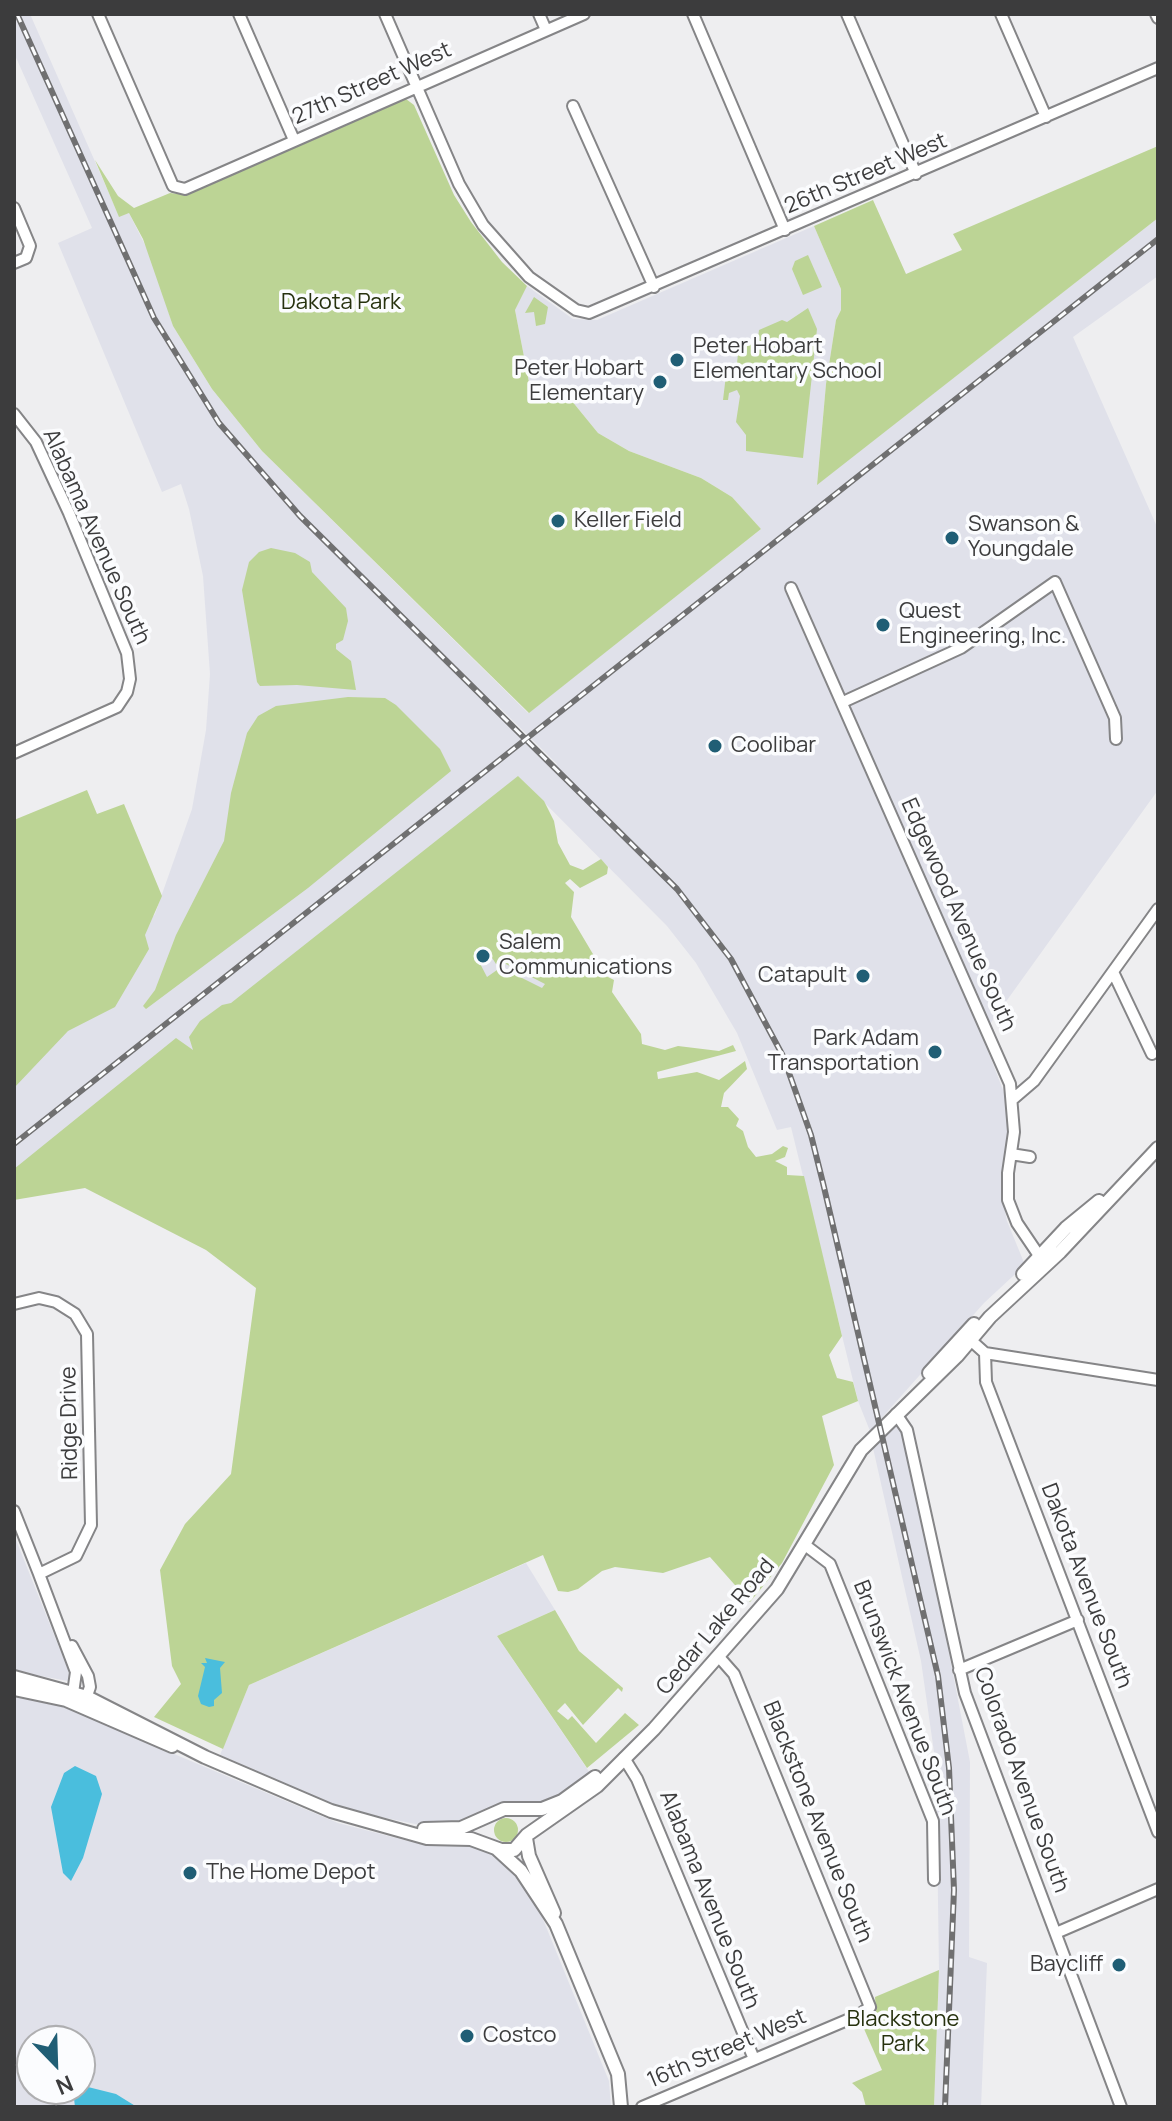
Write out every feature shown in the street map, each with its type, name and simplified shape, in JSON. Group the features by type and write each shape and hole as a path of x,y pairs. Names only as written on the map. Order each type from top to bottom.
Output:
{"street":[{"name":"27th Street West","path":"98,14 176,189 185,189 584,14"},
{"path":"239,14 294,140"},
{"path":"385,14 417,87"},
{"path":"539,14 546,30"},
{"path":"693,14 785,230"},
{"path":"847,14 916,174"},
{"path":"1001,14 1046,117"},
{"name":"26th Street West","path":"417,87 459,184 496,242 538,284 576,310 589,313 1158,68"},
{"path":"573,106 654,287"},
{"path":"14,208 30,246 30,253 14,263"},
{"name":"Alabama Avenue South","path":"14,414 45,458 130,666 127,692 117,707 14,753"},
{"path":"843,702 961,648 1055,582 1115,718 1116,739"},
{"name":"Edgewood Avenue South","path":"791,588 1010,1084 1013,1099 1008,1173 1010,1209 1042,1260"},
{"path":"1013,1099 1034,1081 1158,909"},
{"path":"1113,972 1152,1054"},
{"name":"Cedar Lake Road","path":"14,1677 79,1699 318,1806 427,1838 471,1839 514,1850 526,1836 586,1794 719,1657 777,1589 849,1466 967,1337 1158,1148"},
{"path":"1011,1154 1030,1157"},
{"name":"Ridge Drive","path":"14,1304 39,1298 56,1302 75,1314 87,1334 91,1525 76,1556 39,1574"},
{"path":"967,1337 985,1353 1158,1380"},
{"name":"Dakota Avenue South","path":"985,1353 986,1382 1158,1832"},
{"name":"Colorado Avenue South","path":"896,1414 907,1430 959,1670 1121,2107"},
{"path":"14,1511 65,1639 84,1663 90,1687 79,1699"},
{"name":"Brunswick Avenue South","path":"805,1545 830,1564 933,1821 934,1880"},
{"path":"959,1670 1078,1620"},
{"name":"Blackstone Avenue South","path":"719,1657 734,1674 870,2007"},
{"name":"Cedar Lake Road","path":"14,1689 79,1699"},
{"name":"Alabama Avenue South","path":"624,1758 637,1779 754,2059"},
{"name":"Cedar Lake Road","path":"393,1828 449,1830 471,1825 504,1809 537,1810 562,1801 624,1758"},
{"path":"516,1811 525,1820 529,1856 544,1883 556,1924 618,2074 621,2107"},
{"path":"494,1813 485,1827 494,1846 521,1871 556,1924"},
{"path":"1056,1933 1158,1889"},
{"name":"16th Street West","path":"642,2107 859,2015 870,2007"}],"shaded area":[{"path":"14,14 30,14 119,216 129,213 151,257 173,326 212,389 262,451 528,713 761,529 732,497 701,478 629,451 598,433 567,395 532,398 515,310 527,286 573,319 597,320 814,226 841,289 841,310 836,320 826,384 817,484 1158,218 1158,276 1073,337 1158,529 1158,790 982,1035 1006,1098 1008,1126 1001,1191 1007,1221 1025,1265 984,1303 870,1431 858,1401 791,1127 777,1130 737,1033 696,963 667,926 518,776 660,1246 208,1085 14,1175 14,1065 155,914 192,809 206,730 210,674 203,576 189,509 181,484 162,492 58,243 92,228 14,53","holes":["497,705 557,764 553,769 492,710"]},
{"path":"897,1425 901,1430 933,1570 970,1762 969,1957 987,1963 981,2107 934,2107 939,1970 936,1766 921,1661 873,1448"},
{"path":"14,1535 71,1677 68,1681 14,1671"},
{"path":"526,1563 555,1610 497,1636 592,1776 548,1804 468,1821 425,1826 347,1810 220,1755 249,1685"},
{"path":"14,1693 93,1716 110,1727 338,1823 408,1841 466,1842 491,1851 514,1871 538,1907 609,2081 611,2107 14,2107"}],"green space":[{"name":"Dakota Park","path":"406,99 414,105 454,195 471,222 502,262 527,286 515,310 532,398 567,395 598,433 629,451 701,478 732,497 761,529 529,713 262,451 212,389 173,326 143,239 129,213 119,217 95,160 118,196 134,208 170,193 187,195"},
{"path":"1158,146 1158,218 817,485 826,384 836,320 841,310 841,289 814,226 873,200 906,274 962,250 953,234"},
{"path":"808,255 822,287 803,295 792,269 795,261"},
{"path":"534,297 548,307 545,324 536,326 534,312 525,313"},
{"path":"808,308 817,329 803,458 746,451 746,435 736,422 740,396 737,390 729,393 728,400 723,400 726,375 736,373 739,344 757,345 759,330 782,320 787,322"},
{"path":"271,548 295,553 310,562 312,572 346,608 348,621 343,640 336,644 336,649 351,661 356,690 297,685 260,686 257,682 242,590 249,562 259,552"},
{"path":"348,697 385,698 396,705 440,749 451,771 308,888 146,1009 143,1006 155,990 176,935 224,841 231,793 247,733 258,716 276,706"},
{"path":"518,776 544,801 554,821 558,843 570,865 583,870 601,859 608,867 607,874 580,888 570,879 565,883 574,892 571,917 606,976 614,980 612,992 641,1034 642,1044 665,1050 678,1046 719,1051 733,1045 736,1051 657,1072 658,1079 697,1072 719,1080 745,1061 747,1069 724,1093 721,1107 728,1107 739,1119 736,1126 743,1131 748,1147 756,1157 772,1154 783,1146 788,1148 785,1157 775,1161 787,1167 787,1175 804,1176 842,1336 829,1355 837,1378 853,1382 858,1401 822,1416 834,1465 782,1563 750,1602 710,1557 663,1573 615,1567 602,1571 578,1589 568,1592 558,1591 543,1555 249,1685 223,1749 154,1717 181,1684 172,1666 160,1570 185,1524 231,1474 256,1288 206,1250 85,1188 14,1200 14,1169 176,1038 193,1050 189,1037 200,1021 222,1005 231,1003","holes":["485,947 496,964 504,963 545,984 542,988 506,970 497,970 487,977 474,952"]},
{"path":"87,790 97,814 124,804 162,896 145,935 149,949 115,1007 68,1031 14,1088 14,820"},
{"path":"555,1610 579,1651 623,1688 622,1692 618,1688 583,1725 565,1703 557,1711 568,1720 572,1716 596,1743 625,1713 639,1725 587,1768 497,1636"},
{"path":"506,1818 514,1822 518,1830 514,1838 506,1842 498,1838 494,1830 498,1822"},
{"name":"Blackstone Park","path":"939,1970 934,2107 866,2107 862,2092 852,2083 882,2070 861,2022 876,2012 875,1997"}],"water":[{"path":"205,1658 225,1662 220,1668 222,1693 214,1700 214,1706 209,1707 201,1704 198,1696 205,1667 201,1663 207,1663"},
{"path":"75,1766 96,1776 102,1794 83,1858 71,1881 63,1873 51,1807 64,1773"},
{"path":"96,2089 116,2094 137,2107 75,2107 96,2105"}],"railway":[{"path":"17,14 154,318 219,423 300,516 677,889 731,959 783,1056 811,1135 938,1676 949,1768 954,1890 945,2107"},
{"path":"14,1144 1158,239"}],"place":[{"name":"Peter Hobart Elementary School","path":"677,360"},
{"name":"Peter Hobart Elementary","path":"660,382"},
{"name":"Keller Field","path":"558,521"},
{"name":"Swanson & Youngdale","path":"952,538"},
{"name":"Quest Engineering, Inc.","path":"883,625"},
{"name":"Coolibar","path":"715,746"},
{"name":"Salem Communications","path":"483,956"},
{"name":"Catapult","path":"863,976"},
{"name":"Park Adam Transportation","path":"935,1052"},
{"name":"The Home Depot","path":"190,1873"},
{"name":"Baycliff","path":"1119,1965"},
{"name":"Costco","path":"467,2036"}]}
